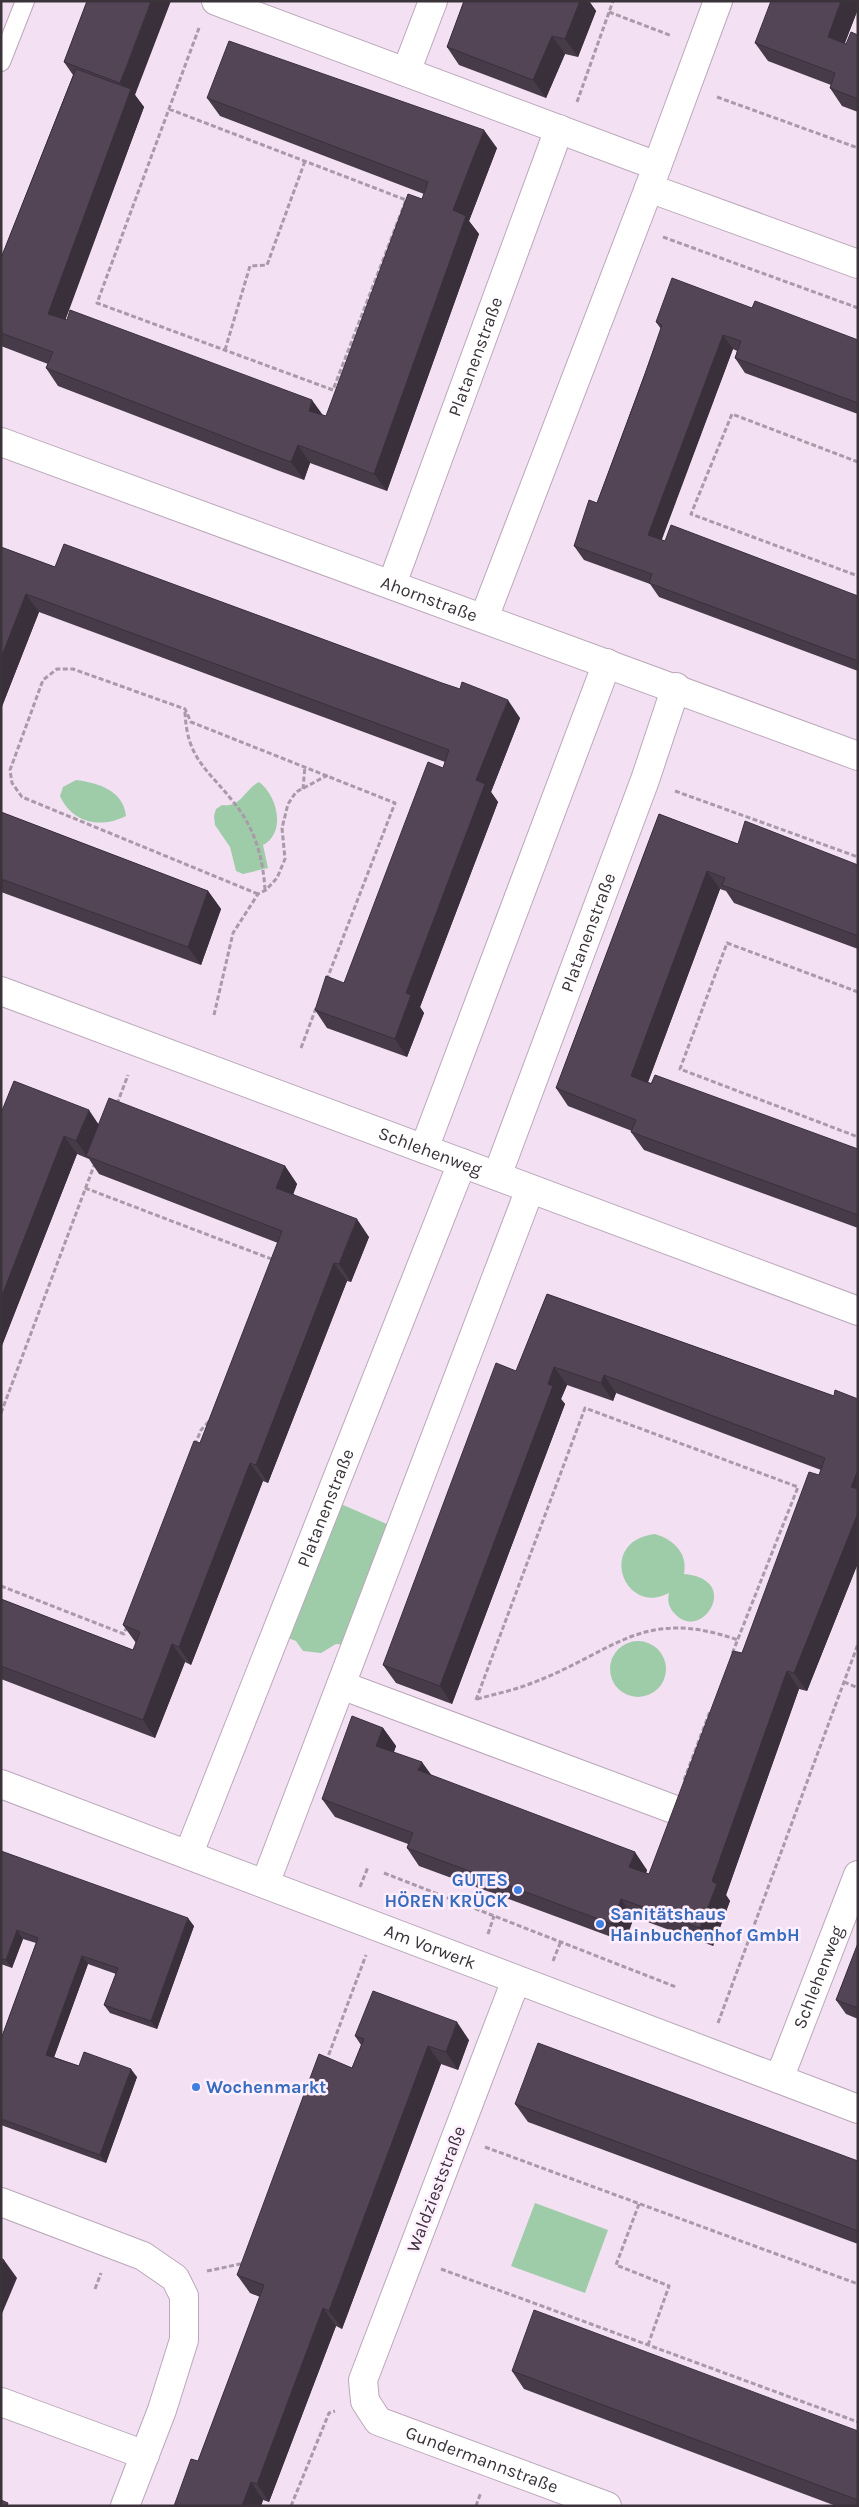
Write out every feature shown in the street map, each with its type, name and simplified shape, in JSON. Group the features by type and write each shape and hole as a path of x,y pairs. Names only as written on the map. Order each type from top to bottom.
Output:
{"street":[{"path":"406,72 433,1"},
{"path":"484,618 653,177 718,1"},
{"path":"209,10 406,72 559,129 653,177 858,264"},
{"name":"Platanenstraße","path":"392,584 559,129"},
{"name":"Ahornstraße","path":"1,442 858,756"},
{"path":"424,1149 607,663"},
{"name":"Platanenstraße","path":"497,1176 645,780 676,688"},
{"name":"Schlehenweg","path":"1,991 858,1311"},
{"name":"Platanenstraße","path":"189,1853 462,1163"},
{"path":"265,1884 530,1189"},
{"path":"341,1685 673,1809"},
{"name":"Am Vorwerk","path":"1,1784 189,1853 377,1927 858,2109"},
{"name":"Schlehenweg","path":"779,2079 858,1875"},
{"name":"Waldzieststraße","path":"365,2400 363,2380 516,1980"},
{"path":"1,2202 143,2256 174,2278 184,2296 184,2340 126,2506"},
{"name":"Gundermannstraße","path":"365,2400 378,2420 607,2506"},
{"path":"1,2402 145,2455"}],"lane":[{"path":"1,62 25,1"}],"path":[{"path":"577,101 614,1"},
{"path":"169,109 406,200 333,390 97,303 169,109 209,10"},
{"path":"609,12 644,25"},
{"path":"686,86 858,148"},
{"path":"225,350 250,266 267,266 305,161"},
{"path":"634,226 858,308"},
{"path":"858,462 732,414 691,514 858,576"},
{"path":"258,894 22,798 12,783 10,770 43,680 57,669 73,669 185,709 191,722 328,775 394,803 326,984"},
{"path":"185,709 186,733 196,758 235,804 256,838 263,862 266,890"},
{"path":"303,789 305,766"},
{"path":"214,1015 233,933 258,894 266,890 277,878 285,859 282,828 288,804 296,792 328,775"},
{"path":"645,780 858,857"},
{"path":"858,992 726,943 680,1069 858,1137"},
{"path":"301,1048 318,1002"},
{"path":"115,1109 128,1075"},
{"path":"1,1413 95,1162"},
{"path":"85,1188 274,1260 270,1269"},
{"path":"464,1731 585,1408 798,1487 731,1658"},
{"path":"194,1448 201,1430 214,1415"},
{"path":"1,1586 124,1634 127,1625"},
{"path":"476,1699 532,1684 634,1634 660,1628 696,1628 738,1640"},
{"path":"708,2052 858,1644"},
{"path":"844,1682 858,1688"},
{"path":"673,1809 714,1702"},
{"path":"384,1873 676,1987"},
{"path":"324,2066 377,1927"},
{"path":"456,2137 858,2284"},
{"path":"639,2204 616,2265 669,2286 648,2345"},
{"path":"410,2258 858,2422"},
{"path":"174,2278 250,2262"},
{"path":"291,2506 328,2414 365,2400"}],"green space":[{"path":"76,780 93,783 115,794 124,807 126,816 116,820 97,823 80,818 65,805 60,796 63,787"},
{"path":"259,782 266,788 275,805 277,823 275,832 263,845 268,868 243,874 236,871 230,847 215,825 214,816 216,809 222,805 234,804"},
{"path":"334,1501 396,1528 351,1645 336,1644 321,1653 303,1651 296,1641 280,1635"},
{"path":"655,1534 668,1540 678,1548 684,1560 684,1574 702,1578 711,1586 714,1596 712,1607 696,1621 686,1621 675,1614 669,1604 669,1593 653,1598 640,1595 629,1587 623,1575 622,1562 626,1550 637,1540"},
{"path":"638,1641 649,1643 658,1649 664,1658 666,1669 664,1680 658,1689 649,1695 638,1697 627,1695 618,1689 612,1680 610,1669 612,1658 618,1649 627,1643"},
{"path":"535,2203 608,2230 585,2293 511,2266"}],"building":[{"path":"87,1 151,1 120,83 64,62"},
{"path":"464,1 580,1 565,39 552,36 533,80 447,47"},
{"path":"771,1 841,1 828,37 846,44 851,32 858,35 858,99 830,88 835,73 755,43"},
{"path":"229,41 484,130 453,210 466,216 374,474 298,445 291,462 261,451 46,368 53,352 1,333 1,258 76,69 131,89 48,314 67,320 70,310 312,400 309,411 326,416 408,194 422,199 428,182 207,98"},
{"path":"672,278 752,308 755,301 858,340 858,403 735,358 741,341 723,335 648,535 665,541 671,525 858,596 858,661 649,583 652,574 574,546 589,500 597,503 644,377 662,325 656,322"},
{"path":"64,544 442,683 460,689 462,682 508,700 476,780 485,784 406,993 411,995 395,1039 315,1010 326,976 344,983 428,762 443,768 449,750 26,594 1,658 1,547 55,567"},
{"path":"1,812 208,891 188,947 1,879"},
{"path":"659,814 738,844 745,821 858,865 858,936 722,885 725,878 707,871 631,1076 651,1084 655,1075 858,1149 858,1215 631,1132 636,1120 556,1088"},
{"path":"14,1081 89,1110 76,1141 64,1136 1,1298 1,1113"},
{"path":"109,1098 285,1166 276,1188 357,1219 339,1264 334,1263 256,1465 250,1463 179,1647 172,1644 143,1720 1,1666 1,1599 133,1650 140,1632 123,1625 194,1441 200,1443 282,1231 86,1156"},
{"path":"547,1294 834,1396 835,1390 858,1399 858,1470 851,1487 858,1489 858,1513 794,1673 787,1671 712,1881 717,1884 700,1928 621,1899 612,1924 407,1848 413,1833 322,1799 352,1716 383,1728 376,1746 422,1762 418,1770 635,1852 629,1867 649,1874 733,1651 742,1653 809,1472 819,1475 825,1458 604,1375 601,1383 554,1367 548,1384 553,1386 440,1686 383,1665 496,1363 516,1371"},
{"path":"1,1851 188,1918 151,2021 104,2005 118,1968 82,1956 46,2055 79,2066 84,2052 131,2069 100,2155 1,2119 1,2039 38,1938 17,1930 6,1960 1,1958"},
{"path":"858,1943 858,2008 836,2000"},
{"path":"373,1991 457,2022 446,2052 428,2046 329,2311 323,2308 257,2484 251,2482 242,2506 174,2506 191,2459 198,2461 264,2285 237,2275 319,2054 352,2068 364,2039 355,2036"},
{"path":"538,2043 858,2161 858,2231 515,2104"},
{"path":"534,2310 858,2431 858,2500 512,2371"},
{"path":"1,2500 8,2503 7,2506 1,2506"}],"place":[{"name":"GUTES HÖREN KRÜCK","path":"518,1890"},
{"name":"Sanitätshaus Hainbuchenhof GmbH","path":"600,1924"},
{"name":"Wochenmarkt","path":"196,2087"}]}
